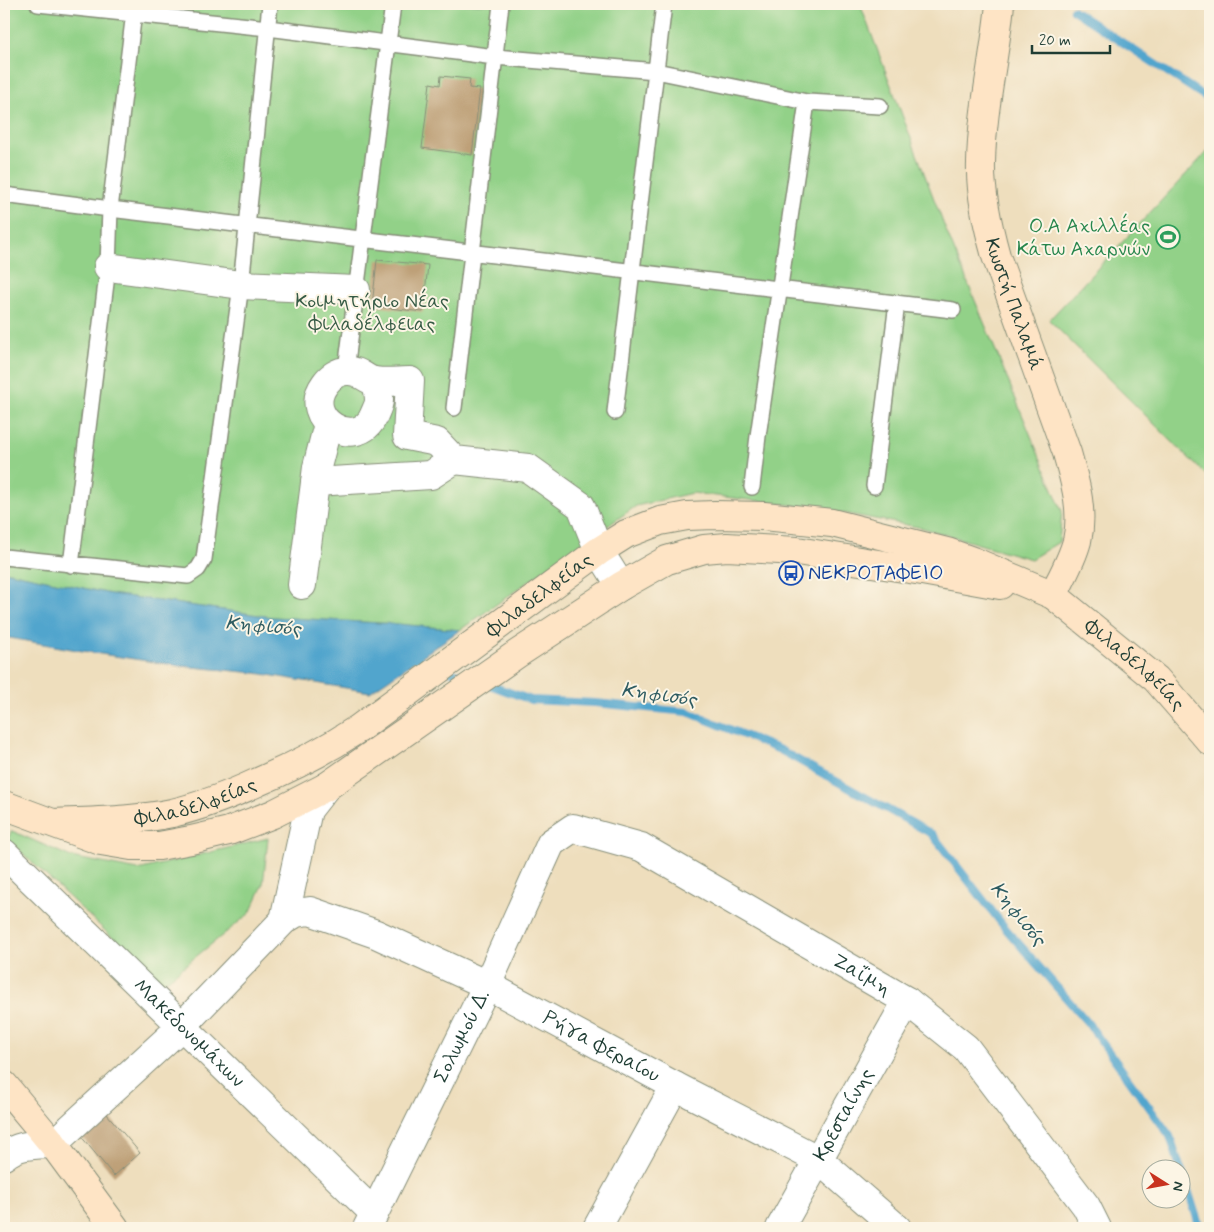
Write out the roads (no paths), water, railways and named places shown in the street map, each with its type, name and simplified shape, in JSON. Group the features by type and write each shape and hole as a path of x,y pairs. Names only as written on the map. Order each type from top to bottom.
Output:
{"main road":[{"name":"Κωστή Παλαμά","path":"1000,4 981,165 989,230 996,256 1067,453 1076,484 1079,504 1076,541 1069,564 1053,595"},
{"name":"Φιλαδελφείας","path":"54,823 141,818 172,812 204,804 231,794 300,764 331,747 358,728 626,534 643,526 687,516 764,516 840,525 947,552 1053,595 1156,678 1210,740"},
{"name":"Φιλαδελφείας","path":"4,805 101,841 131,846 159,846 229,831 273,814 326,787 517,654 621,586 652,567 682,554 704,549 727,546 797,551 1053,595"},
{"path":"4,1085 53,1144 115,1228"}],"street":[{"path":"108,267 241,285 356,290"},
{"path":"376,382 380,402 371,423 357,431 341,431 328,424 319,408 320,391 330,377 346,370 360,373 376,382 410,381 407,436 437,442 454,460"},
{"path":"302,585 314,482 328,424"},
{"path":"314,482 431,475 454,460 528,468 581,506 599,552 621,586"},
{"path":"4,1156 10,1151 25,1145 53,1144 182,1026 284,920 308,810 326,787"},
{"name":"Ζαΐμη","path":"551,843 573,828 641,847 907,1002 966,1048 1086,1206 1097,1228"},
{"name":"Σολωμού Δ.","path":"370,1221 487,985 551,843"},
{"name":"Μακεδονομάχων","path":"4,853 182,1026 370,1221"},
{"name":"Ρήγα Φεραίου","path":"284,920 296,913 310,911 376,934 487,985 675,1086 819,1160 897,1228"},
{"name":"Κρεσταίνης","path":"780,1228 907,1002"},
{"path":"597,1228 675,1086"}],"lane":[{"path":"38,4 135,9 268,28 495,56 656,71 807,102 880,106"},
{"path":"4,557 188,576 198,569 204,559 241,285 270,4"},
{"path":"346,370 393,4"},
{"path":"454,408 501,4"},
{"path":"615,412 664,4"},
{"path":"71,565 108,267 110,209 135,9"},
{"path":"752,487 807,102"},
{"path":"4,195 246,226 953,310"},
{"path":"874,486 897,303"}],"water":[{"path":"4,571 111,594 272,617 398,624 460,630 370,692 256,673 181,666 94,653 4,637"}],"waterway":[{"path":"1073,10 1210,100"},
{"name":"Κηφισός","path":"409,656 433,665"},
{"name":"Κηφισός","path":"447,670 471,679"},
{"name":"Κηφισός","path":"484,683 531,700 595,703 688,712 780,750 932,834 1006,929 1088,1023 1170,1136 1178,1160"},
{"name":"Κηφισός","path":"1192,1203 1200,1228"}],"place":[{"name":"Ο.Α Αχιλλέας Κάτω Αχαρνών","path":"1168,237"},
{"name":"ΝΕΚΡΟΤΑΦΕΙΟ","path":"791,573"}],"park label":[{"name":"Κοιμητήριο Νέας Φιλαδέλφειας","path":"372,312"}]}
